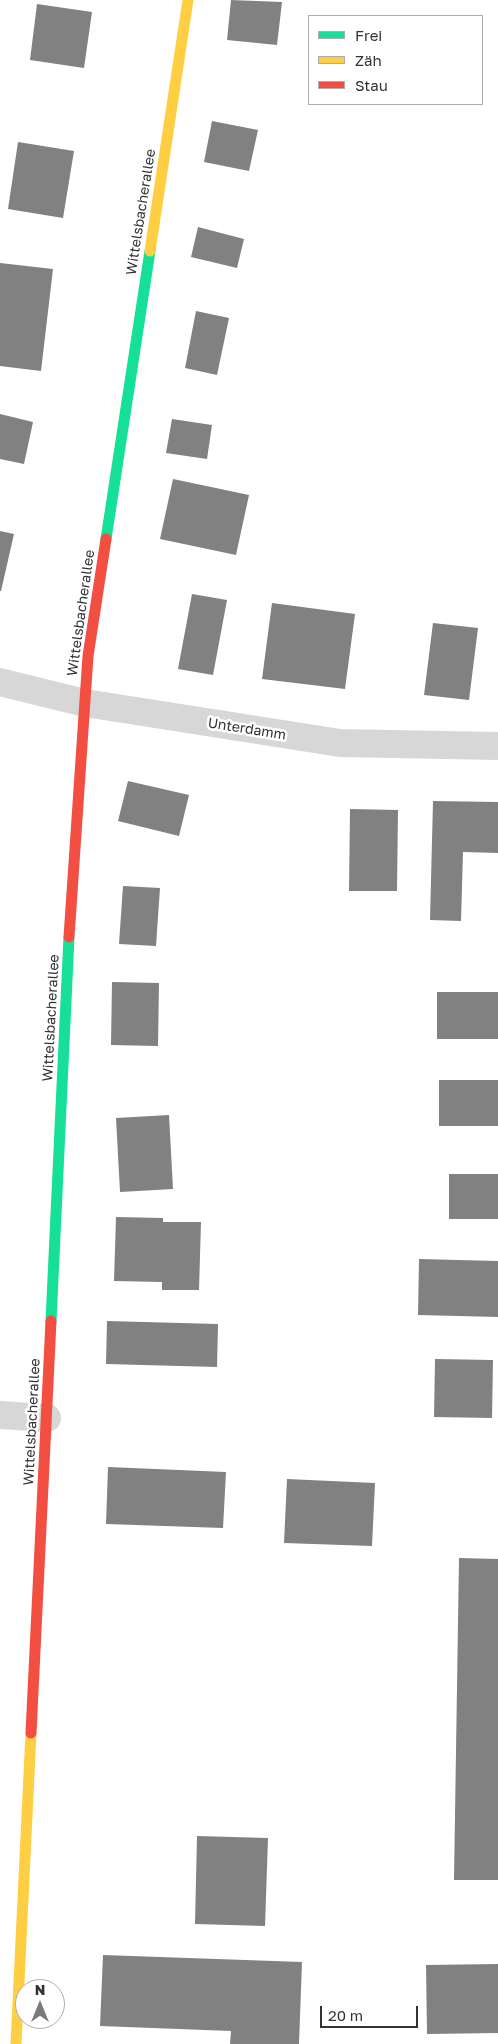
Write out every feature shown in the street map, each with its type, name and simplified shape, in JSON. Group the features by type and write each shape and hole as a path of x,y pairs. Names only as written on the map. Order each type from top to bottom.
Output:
{"street":[{"name":"Wittelsbacherallee","path":"16,2044 71,905 88,656 188,0"},
{"name":"Unterdamm","path":"0,682 85,703 340,744 498,746"},
{"path":"0,1415 47,1418"}],"building":[{"path":"231,0 282,2 277,45 227,40"},
{"path":"37,4 92,12 84,68 30,60"},
{"path":"212,121 258,130 249,171 204,162"},
{"path":"18,142 74,151 63,218 8,209"},
{"path":"198,227 244,239 237,268 191,257"},
{"path":"0,263 53,269 41,371 0,366"},
{"path":"196,311 229,318 217,375 185,368"},
{"path":"0,414 33,422 24,464 0,459"},
{"path":"172,419 212,425 207,459 166,453"},
{"path":"173,479 249,495 236,555 160,539"},
{"path":"0,531 14,534 1,591 0,591"},
{"path":"192,594 227,600 213,675 178,669"},
{"path":"272,603 355,614 345,689 262,679"},
{"path":"433,623 478,628 469,700 424,695"},
{"path":"128,781 189,795 179,836 118,821"},
{"path":"433,801 498,802 498,853 463,852 461,921 430,920"},
{"path":"350,809 398,810 397,891 349,891"},
{"path":"123,886 160,888 156,946 119,944"},
{"path":"112,982 159,983 158,1046 111,1045"},
{"path":"437,992 498,992 498,1039 437,1039"},
{"path":"439,1080 498,1080 498,1126 439,1126"},
{"path":"169,1115 173,1189 120,1192 116,1118"},
{"path":"449,1174 498,1174 498,1219 449,1219"},
{"path":"116,1217 163,1218 163,1222 201,1222 199,1290 162,1290 162,1282 114,1281"},
{"path":"419,1259 498,1261 498,1317 418,1315"},
{"path":"107,1321 218,1324 217,1367 106,1364"},
{"path":"435,1359 493,1360 492,1418 434,1417"},
{"path":"108,1467 226,1472 223,1528 106,1524"},
{"path":"287,1479 375,1483 372,1546 284,1543"},
{"path":"459,1558 498,1559 498,1880 454,1880"},
{"path":"197,1836 268,1838 265,1926 195,1924"},
{"path":"103,1955 302,1962 299,2044 230,2044 231,2031 100,2026"},
{"path":"498,1964 498,2033 427,2034 426,1965"}],"traffic: fast":[{"path":"106,539 150,251"},
{"path":"51,1321 69,937"}],"traffic: slow":[{"path":"150,251 188,0"},
{"path":"16,2044 31,1733"}],"traffic: jam":[{"path":"69,937 88,656 106,539"},
{"path":"31,1733 51,1321"}]}
